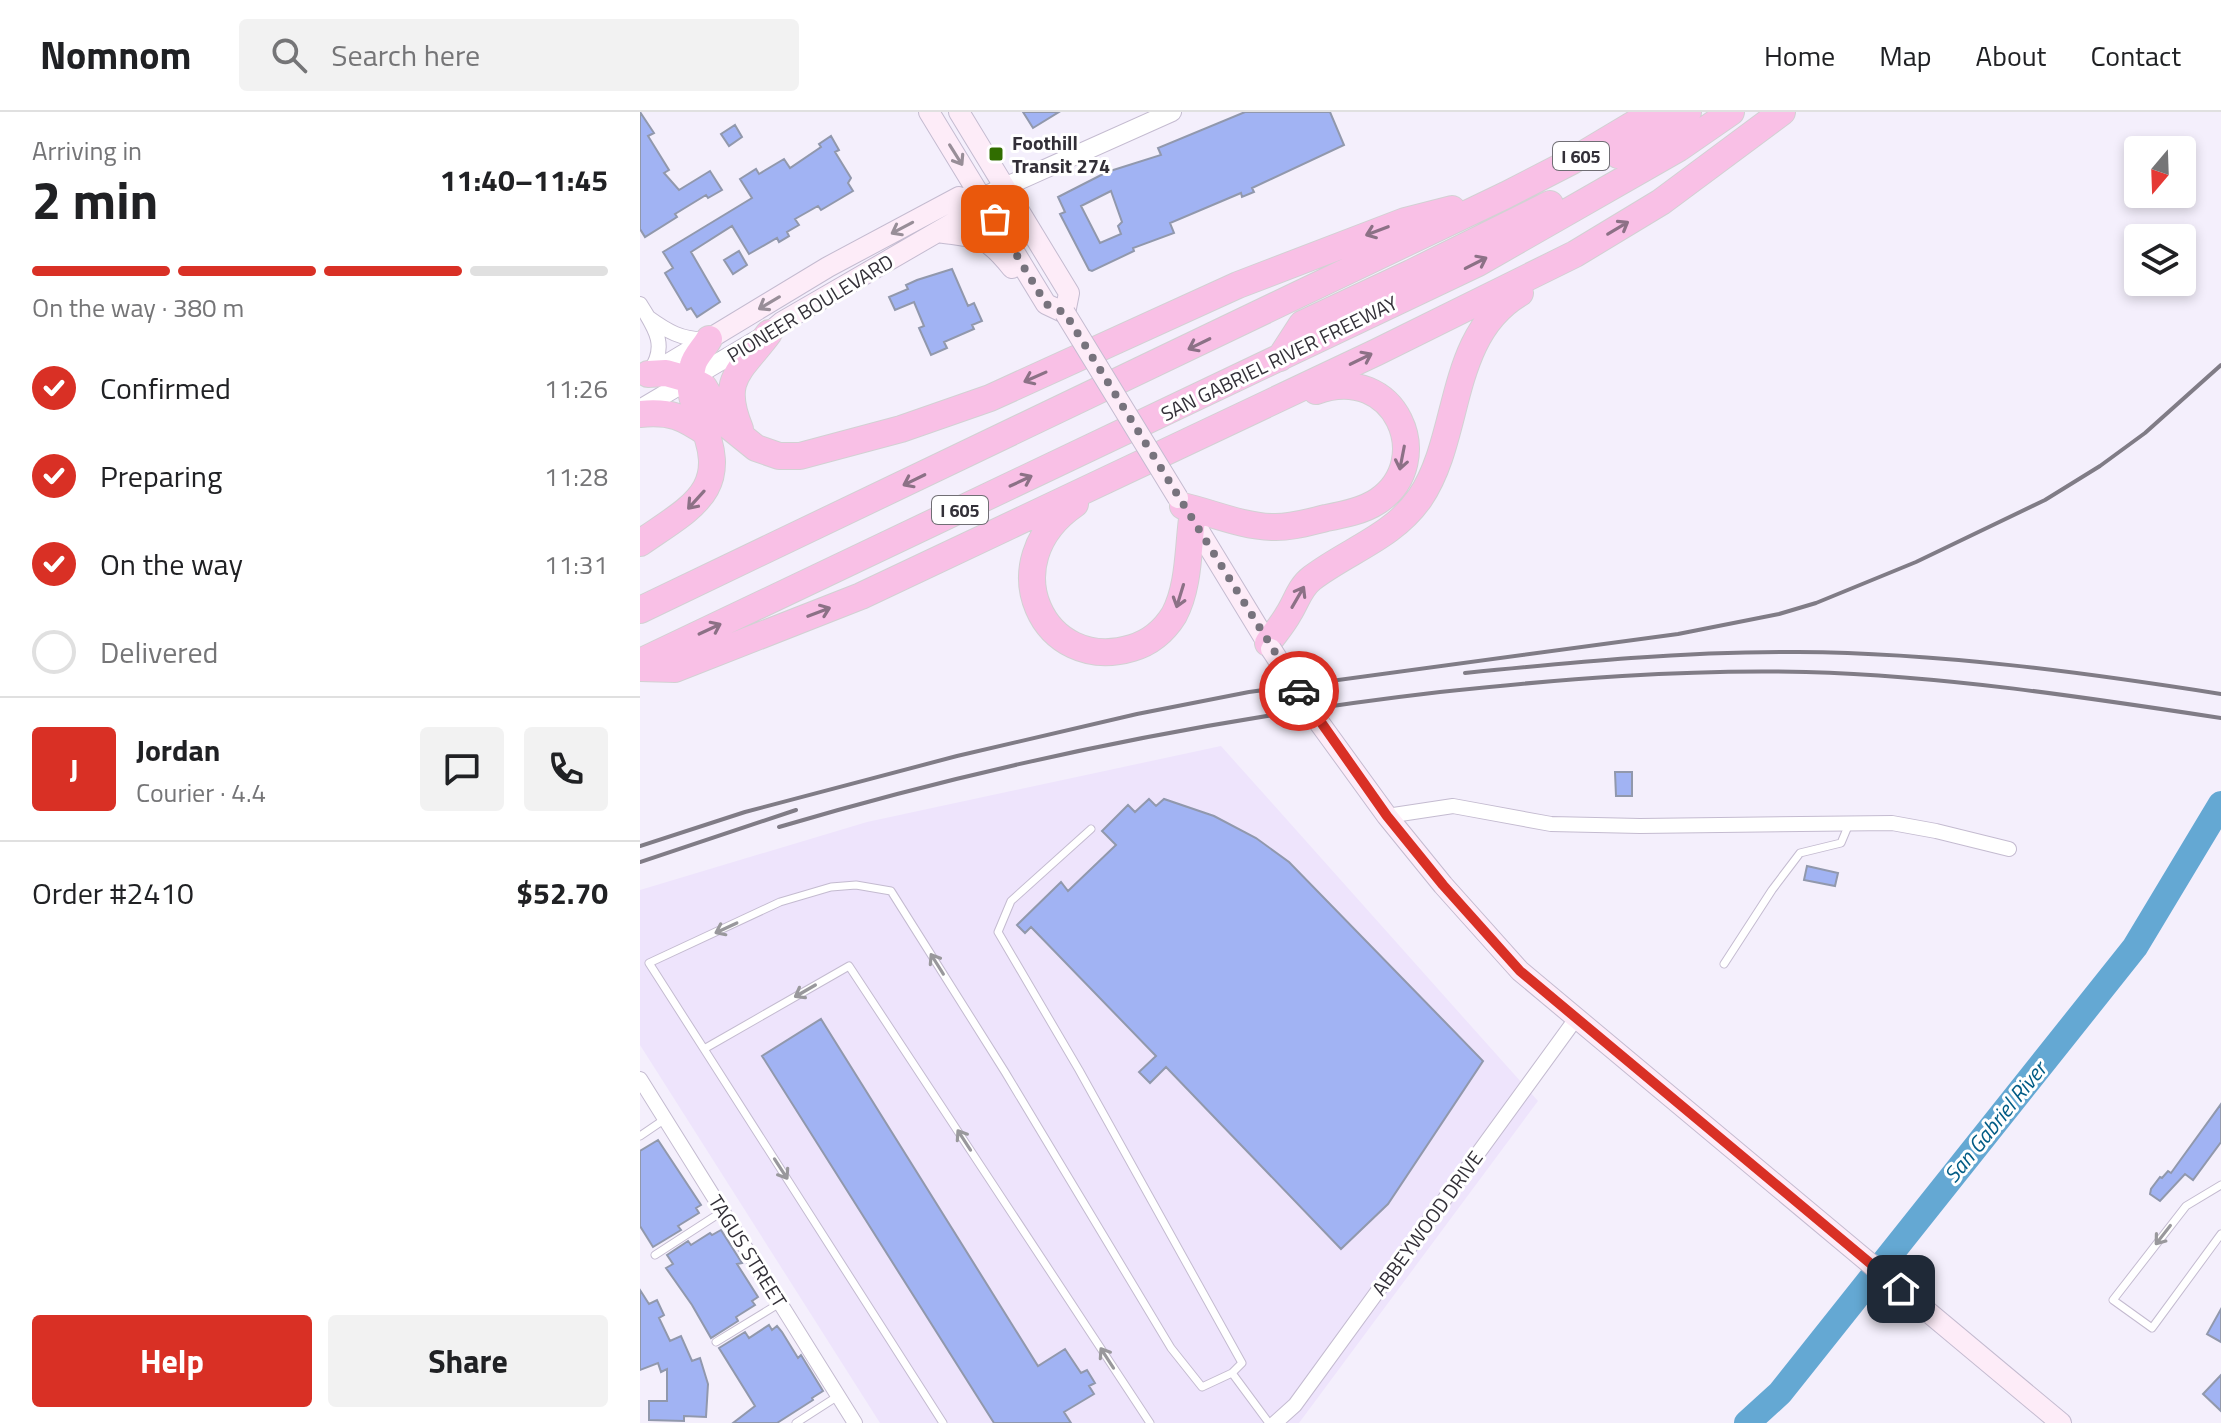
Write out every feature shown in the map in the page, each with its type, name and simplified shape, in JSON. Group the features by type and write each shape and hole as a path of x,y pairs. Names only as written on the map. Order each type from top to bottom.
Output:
{"highway":[{"name":"I 605","path":"640,610 1506,195 1572,161 1654,112"},
{"path":"1269,310 1296,316 1503,217 1582,175 1688,112"},
{"path":"1280,358 1302,324 1564,197 1704,112"},
{"name":"SAN GABRIEL RIVER FREEWAY","path":"640,665 1478,263 1679,148 1731,112"},
{"path":"1270,646 1299,592 1310,579 1371,544 1397,524 1420,498 1432,474 1476,341 1489,319 1511,298 1575,254 1661,202 1782,112"},
{"path":"644,377 666,373 691,380 704,387 725,423 745,439 768,454 800,456 901,429 990,398 1238,285 1405,221 1506,195"},
{"path":"640,665 675,669 847,602 1125,473 1575,254"},
{"path":"745,439 732,408 731,394 740,367 769,333"},
{"path":"640,543 688,510 705,491 713,470 713,450 691,397 693,362 709,339"},
{"path":"1125,473 1103,490 1072,505 1043,535 1034,553 1030,578 1035,604 1046,622 1076,645 1096,652 1120,651 1144,644 1162,630 1174,615 1181,597 1184,507 1255,525 1297,525 1350,513 1378,501 1395,483 1405,457 1404,432 1394,410 1380,396 1358,385 1331,385 1241,417"},
{"path":"640,412 676,415 708,434"}],"main road":[{"path":"929,112 977,199 1046,304 1065,313 1318,721 1387,816 1443,885 1520,971 1575,1020 2061,1423"},
{"path":"959,112 1069,293 1065,313"},
{"name":"PIONEER BOULEVARD","path":"709,339 828,267 959,197 977,199 969,213 782,322 769,333"},
{"path":"938,232 986,241 995,246 1015,272 1036,288"}],"street":[{"name":"PIONEER BOULEVARD","path":"977,199 1172,112"},
{"path":"640,304 660,346 659,359 644,377"},
{"path":"649,318 671,333 690,340 709,339"},
{"name":"PIONEER BOULEVARD","path":"640,412 769,333"},
{"name":"PIONEER BOULEVARD","path":"644,377 709,339"},
{"path":"1387,816 1453,806 1551,824 1892,823 2009,849"},
{"name":"ABBEYWOOD DRIVE","path":"1275,1423 1295,1405 1575,1020"},
{"name":"TAGUS STREET","path":"640,1079 855,1423"}],"lane":[{"path":"1724,964 1800,853 1841,843 1849,824"},
{"path":"943,1423 649,963 780,902 831,887 856,885 891,891 1005,1072 1171,1348 1202,1387 1232,1373 1242,1363 1079,1070 998,932 1011,901 1091,829"},
{"path":"704,1049 849,966 1150,1423"},
{"path":"640,1136 665,1119"},
{"path":"2221,1185 2186,1206 2113,1300 2152,1328 2221,1234"},
{"path":"655,1255 723,1211"},
{"path":"716,1342 780,1303"},
{"path":"1232,1373 1269,1423"},
{"path":"796,1423 838,1396"}],"shaded area":[{"path":"1221,746 1538,1101 1299,1423 880,1423 640,1045 640,890 867,822"}],"building":[{"path":"640,112 654,133 648,136 669,170 664,173 679,190 710,171 722,190 708,198 706,195 645,237 640,229"},
{"path":"1023,112 1059,112 1033,128"},
{"path":"1245,112 1330,112 1344,145 1252,188 1254,192 1242,197 1241,193 1170,223 1174,233 1133,248 1134,251 1089,270 1060,214 1065,212 1058,197 1107,172 1161,155 1158,148","holes":["1111,191 1122,222 1118,226 1121,234 1100,243 1081,206"]},
{"path":"735,125 742,137 729,146 721,134"},
{"path":"831,136 839,150 835,152 851,178 848,183 853,191 821,210 818,206 795,219 799,225 787,232 789,236 779,242 777,238 749,254 732,226 691,252 720,302 697,317 691,308 687,310 665,273 673,268 663,252 752,198 740,179 756,169 759,174 784,159 790,168 821,147 819,144"},
{"path":"739,251 747,265 733,274 724,260"},
{"path":"952,269 968,306 974,303 982,321 972,325 974,329 944,342 947,348 931,355 919,328 924,326 914,302 895,310 889,297 908,289 906,285 917,280"},
{"path":"1615,772 1632,772 1632,796 1616,796"},
{"path":"1149,799 1156,806 1164,799 1214,816 1256,838 1289,862 1483,1061 1388,1204 1341,1249 1166,1067 1150,1083 1139,1072 1156,1056 1031,927 1025,933 1017,925 1061,882 1068,891 1116,845 1102,831 1128,805 1135,812"},
{"path":"1807,866 1838,873 1835,886 1804,880"},
{"path":"821,1019 1038,1366 1065,1349 1081,1373 1087,1370 1095,1383 1089,1386 1094,1394 1064,1412 1071,1423 994,1423 762,1056"},
{"path":"2221,1104 2221,1142 2193,1180 2185,1174 2160,1201 2150,1194 2160,1177 2168,1171 2171,1173"},
{"path":"658,1140 701,1205 696,1208 699,1213 678,1226 681,1230 653,1247 640,1226 640,1151"},
{"path":"721,1230 742,1263 737,1264 758,1297 752,1301 755,1305 736,1317 738,1321 711,1338 666,1268 673,1264 667,1255 688,1241 691,1245"},
{"path":"640,1290 649,1304 657,1300 664,1315 659,1318 670,1341 681,1336 692,1361 700,1358 708,1384 706,1417 684,1416 684,1421 649,1420 649,1401 667,1401 667,1369 661,1372 658,1363 640,1370"},
{"path":"2221,1309 2221,1342 2207,1334"},
{"path":"769,1325 772,1330 777,1326 798,1358 801,1355 823,1391 777,1423 733,1423 755,1406 719,1348 745,1332 749,1338"},
{"path":"2221,1375 2221,1411 2203,1394"}],"waterway":[{"name":"San Gabriel River","path":"1747,1423 1780,1393 2135,947 2221,804"}],"railway":[{"path":"640,846 745,812 957,756 1137,714 1249,692 1678,634 1779,614 1816,603 1916,562 2045,500 2145,433 2221,365"},
{"path":"1465,673 1673,655 1851,653 2010,665 2221,694"},
{"path":"779,827 1024,763 1189,729 1440,692 1577,679 1714,672 1858,674 2014,689 2221,718"},
{"path":"640,862 796,810"}],"way so far":[{"path":"995,219 1046,304 1065,313 1299,691"}],"place":[{"name":"Foothill Transit 274","path":"996,154"}],"route":[{"path":"1299,691 1387,816 1443,885 1520,971 1901,1289"}]}
